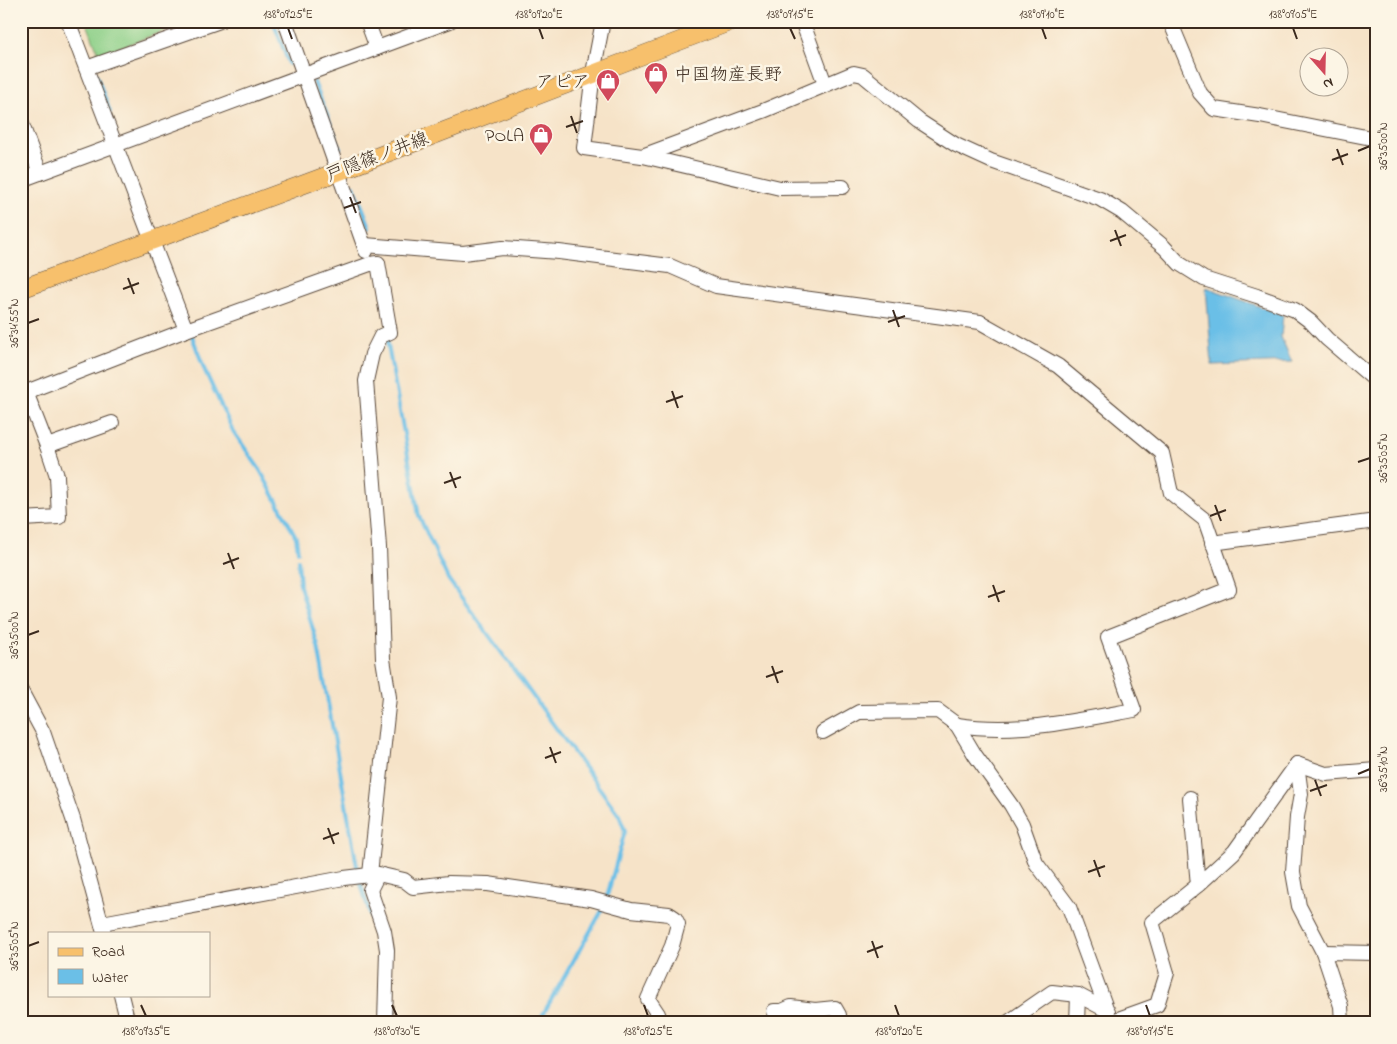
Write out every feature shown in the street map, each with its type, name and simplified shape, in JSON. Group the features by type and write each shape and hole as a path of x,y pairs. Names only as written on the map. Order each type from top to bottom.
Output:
{"main road":[{"name":"戸隠篠ノ井線","path":"21,289 337,172 732,21"}],"street":[{"path":"68,21 186,330"},
{"path":"86,68 220,21"},
{"path":"285,21 370,264"},
{"path":"367,21 377,48"},
{"path":"21,180 450,21"},
{"path":"602,21 593,73 584,148 642,156 780,188 843,187"},
{"path":"802,21 826,84"},
{"path":"1170,21 1200,93 1214,108 1376,139"},
{"path":"642,156 763,111 854,73 863,75 919,121 956,145 991,161 1100,199 1122,212 1164,247 1180,264 1204,280 1295,310 1376,382"},
{"path":"21,122 40,173"},
{"path":"364,244 463,253 503,248 559,252 670,266 716,286 980,322 1058,366 1162,453 1171,493 1205,520 1228,589 1108,637 1134,710 1049,726 982,729 957,725"},
{"path":"21,519 59,517 57,476 47,446 24,393 186,330 370,264 378,263 390,332 380,336 372,354 366,381 379,547 383,659 389,697 374,874 370,890 384,931 387,950 385,1023"},
{"path":"47,446 112,423"},
{"path":"1212,543 1376,522"},
{"path":"21,690 46,741 73,819 103,928 374,874 404,880 413,887 449,883 488,884 591,899 631,910 669,914 675,918 678,924 674,939 648,999 658,1014 661,1023"},
{"path":"823,732 859,712 938,711 957,725 1022,824 1036,862 1070,907 1106,1008"},
{"path":"1297,764 1326,774 1376,770"},
{"path":"1007,1023 1052,992 1078,995 1106,1008 1120,1021 1157,1005 1167,973 1152,922 1198,885 1234,852 1297,764"},
{"path":"1297,764 1300,794 1293,872 1300,906 1323,952 1341,1006 1342,1023"},
{"path":"1190,798 1198,885"},
{"path":"1323,952 1376,952"},
{"path":"1078,995 1078,1023"},
{"path":"121,996 128,1023"},
{"path":"774,1011 782,1011 790,1007 815,1010 835,1008 839,1015 838,1023"}],"green space":[{"path":"86,21 191,21 99,55"}],"water":[{"path":"1206,287 1283,315 1281,337 1292,362 1212,365"}],"waterway":[{"path":"76,21 81,36"},
{"path":"273,21 289,64"},
{"path":"96,74 110,112"},
{"path":"314,82 340,148"},
{"path":"354,186 370,227"},
{"path":"192,336 205,371 233,431 260,470 296,537 298,551"},
{"path":"387,340 419,516 448,579 619,815 625,831 606,900"},
{"path":"298,560 300,586 318,646 358,872"},
{"path":"360,881 380,948"},
{"path":"538,1023 604,907"}],"place":[{"name":"中国物産長野","path":"656,95"},
{"name":"アピア","path":"608,102"},
{"name":"POLA","path":"541,156"}]}
